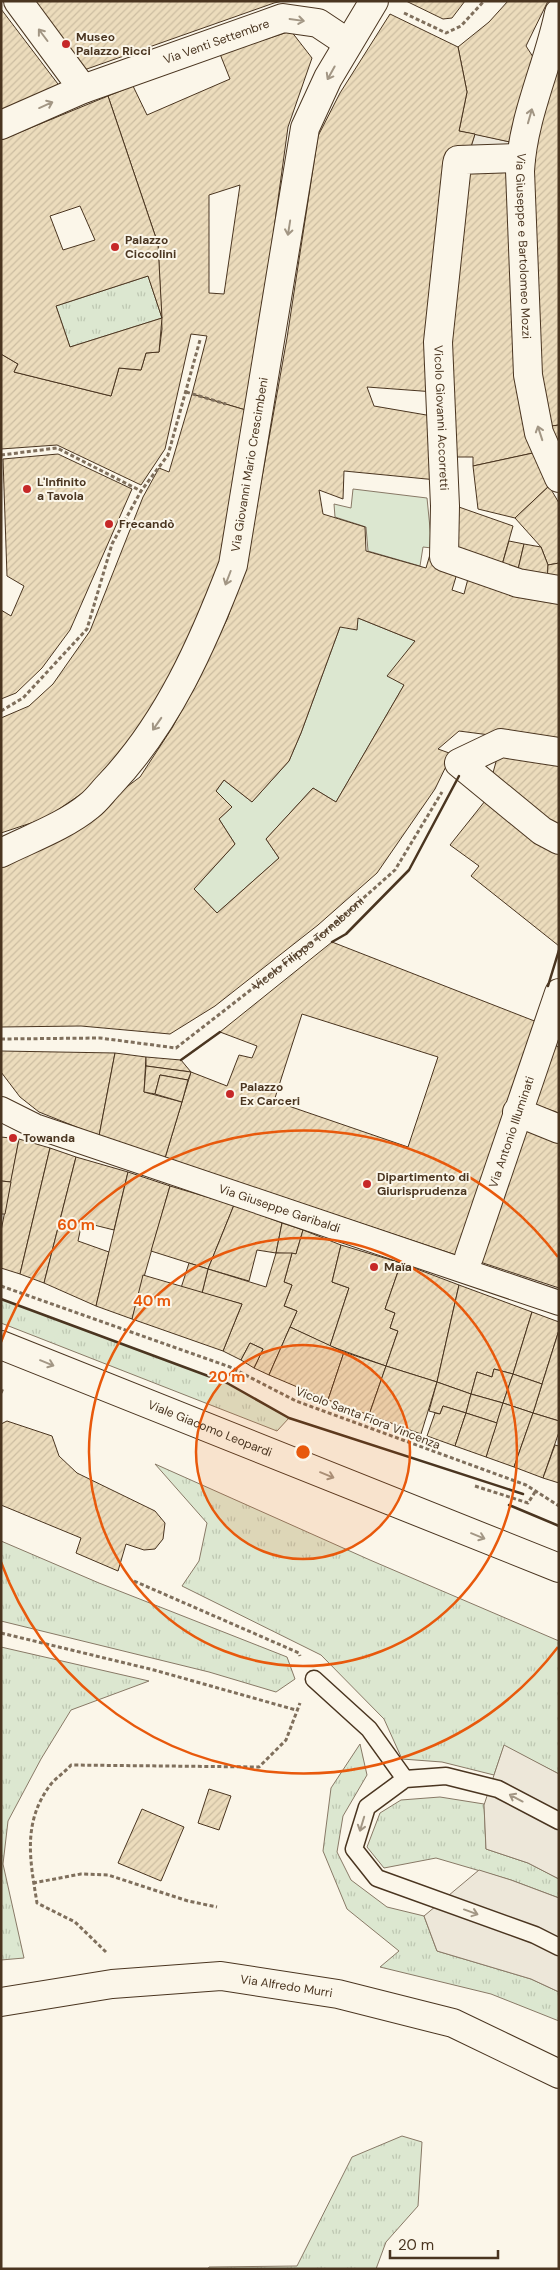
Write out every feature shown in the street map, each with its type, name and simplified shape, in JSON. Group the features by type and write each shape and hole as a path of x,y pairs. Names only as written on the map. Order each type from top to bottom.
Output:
{"street":[{"path":"18,1 83,89"},
{"name":"Via Giovanni Mario Crescimbeni","path":"1,852 52,829 89,806 123,770 161,719 216,608 233,566 305,128 328,78 374,1"},
{"name":"Via Venti Settembre","path":"1,125 83,89 283,18 318,23 348,44"},
{"name":"Via Giuseppe e Bartolomeo Mozzi","path":"557,28 522,144 521,158 528,375 539,433 559,478"},
{"name":"Vicolo Giovanni Accorretti","path":"521,158 458,160 438,342 445,506 444,557 518,583 559,590"},
{"path":"559,752 501,743 458,763 542,831 559,840"},
{"name":"Via Antonio Illuminati","path":"466,1264 517,1112 552,1039 559,993"},
{"name":"Via Giuseppe Garibaldi","path":"1,1110 35,1126 466,1264 559,1303"},
{"path":"517,1112 559,1128"},
{"name":"Viale Giacomo Leopardi","path":"1,1345 559,1568"},
{"name":"Via Alfredo Murri","path":"1,2002 112,1984 221,1976 338,1994 453,2023 559,2074"}],"lane":[{"path":"314,1679 368,1730 405,1779"},
{"path":"559,1821 498,1788 446,1776 405,1779 367,1807 354,1849 376,1878 535,1935 559,1947"}],"path":[{"path":"402,12 446,33 461,26 484,1"},
{"path":"1,711 23,698 87,629 112,544 141,491 168,455 200,340"},
{"path":"186,392 258,412"},
{"path":"1,455 57,448 141,491"},
{"name":"Vicolo Filippo Tornabuoni","path":"1,1039 100,1038 176,1048 324,933 395,870 458,763"},
{"name":"Vicolo Santa Fiora Vincenza","path":"1,1286 230,1367 296,1401 526,1485 559,1506"},
{"path":"1,1393 3,1388"},
{"path":"475,1486 528,1503 535,1492"},
{"path":"112,1984 108,1954 75,1922 36,1903 29,1842 36,1809 52,1784 71,1766 259,1767 286,1740 296,1710 314,1679 299,1653 134,1581"},
{"path":"1,1633 154,1670 296,1710"},
{"path":"33,1883 81,1874 108,1875 188,1901 217,1907"}],"green space":[{"path":"148,276 162,318 70,347 56,306"},
{"path":"353,489 427,498 432,548 423,547 420,566 368,551 366,527 335,517 334,504 351,508"},
{"path":"358,618 415,641 404,685 336,802 313,788 266,839 279,858 217,913 194,889 235,844 219,819 232,807 216,791 224,780 252,802 289,761 340,627"},
{"path":"1,1299 227,1383 289,1418 277,1431 1,1323"},
{"path":"155,1464 370,1560 559,1641 559,1774 504,1746 494,1775 442,1762 402,1759 384,1719 321,1655 182,1586 199,1561 207,1523"},
{"path":"1,1541 99,1583 287,1657 295,1679 276,1692 209,1672 1,1621"},
{"path":"1,1647 149,1681 71,1710 41,1759 8,1821 3,1864 24,1958 1,1960"},
{"path":"360,1744 367,1775 343,1816 337,1852 351,1880 387,1907 424,1916 437,1951 531,1979 559,1992 559,2021 491,1994 380,1967 399,1951 347,1909 323,1851 331,1788"},
{"path":"440,1797 484,1804 486,1849 528,1863 559,1879 559,1898 511,1880 436,1858 384,1868 367,1847 380,1813 401,1800"},
{"path":"402,2136 422,2142 418,2206 386,2242 376,2269 208,2269 209,2267 297,2266 352,2157"}],"shaded area":[{"path":"475,134 510,142 514,169 470,150"},
{"path":"504,1745 559,1774 559,1879 528,1863 486,1849 484,1805"},
{"path":"479,1870 559,1898 559,1992 531,1979 437,1951 424,1916"}],"building":[{"path":"35,1 283,1 84,70"},
{"path":"406,1 465,1 452,18 443,19"},
{"path":"508,1 548,1 526,46 535,60 510,142 459,131 467,92 458,47 489,22"},
{"path":"1,9 61,88 1,115"},
{"path":"390,14 458,47 467,92 459,131 475,134 470,150 435,392 367,387 374,406 438,417 437,480 344,471 343,499 319,490 323,514 365,527 366,551 426,568 431,551 459,567 452,590 464,594 470,571 559,594 559,744 459,731 438,749 452,754 435,789 377,873 318,925 215,1006 170,1034 81,1026 1,1027 1,860 93,812 140,777 172,728 197,683 228,617 247,561 287,338 318,136 340,93","holes":["358,618 415,641 387,676 404,685 336,802 313,788 266,839 279,858 217,913 194,889 235,844 219,819 232,807 216,791 224,780 252,802 289,761 340,627 357,630"]},
{"path":"291,31 312,58 288,127 249,411 192,394 207,336 191,334 165,449 141,485 57,445 1,449 1,354 18,364 14,372 111,396 119,368 141,370 146,353 159,352 162,329 158,244 108,96 133,86 147,115 230,79 220,54","holes":["240,185 224,294 209,293 209,195"]},
{"path":"559,54 559,425 544,427 527,174"},
{"name":"Palazzo Ciccolini","path":"108,96 158,244 162,318 159,352 146,353 141,370 119,368 111,396 14,372 18,364 1,354 1,140","holes":["80,206 95,240 63,250 50,216","148,276 162,318 70,347 56,306"]},
{"path":"464,163 514,169 520,382 533,453 473,466 473,457 449,457 447,309"},
{"path":"192,394 249,411 216,582 150,714 110,763 84,792 46,818 1,833 1,718 29,706 53,684 90,631 143,497 159,468 169,472"},
{"path":"559,425 559,460 544,427"},
{"path":"533,453 549,486 515,518 478,509 473,466"},
{"path":"58,454 132,489 70,630 42,668 16,693 1,699 1,610 11,616 24,586 7,576 3,459"},
{"path":"549,486 559,503 559,563 548,565 541,547 515,518"},
{"path":"456,506 513,526 500,572 446,553"},
{"path":"509,541 524,544 516,578 500,572"},
{"path":"524,544 541,547 548,565 547,584 516,578"},
{"path":"559,563 559,585 547,584 548,565"},
{"path":"500,747 559,755 559,835 490,784"},
{"path":"489,796 559,847 559,946 471,876 479,866 450,845"},
{"name":"Palazzo Ex Carceri","path":"332,942 537,1022 459,1256 165,1158 191,1072 227,1086 239,1055 252,1058 257,1046 220,1032","holes":["302,1014 438,1057 408,1147 274,1101"]},
{"path":"551,1044 559,1047 559,1113 531,1103"},
{"path":"1,1051 115,1053 99,1136 39,1112 20,1097 1,1072"},
{"path":"115,1053 146,1057 144,1092 182,1102 165,1158 99,1136"},
{"path":"146,1057 181,1060 191,1072 146,1066"},
{"path":"146,1066 191,1072 188,1080 160,1075 155,1094 144,1092"},
{"path":"160,1075 188,1080 182,1102 155,1094"},
{"path":"525,1123 559,1136 559,1288 477,1261"},
{"path":"1,1137 19,1139 11,1182 1,1181"},
{"path":"19,1139 50,1148 20,1274 1,1268 1,1231"},
{"path":"50,1148 76,1157 44,1283 20,1274"},
{"path":"76,1157 128,1172 114,1230 82,1222 78,1241 109,1252 96,1306 44,1283"},
{"path":"128,1172 170,1186 132,1319 96,1306"},
{"path":"1,1181 11,1182 5,1214 1,1214"},
{"path":"170,1186 234,1205 208,1269 151,1251"},
{"path":"234,1205 282,1223 276,1253 257,1250 249,1281 208,1269"},
{"path":"282,1223 303,1230 296,1254 276,1253"},
{"path":"303,1230 341,1245 332,1282 349,1288 330,1346 290,1327 297,1311 284,1306 292,1285 284,1282 292,1253 296,1254"},
{"path":"341,1245 401,1263 385,1309 395,1313 390,1328 398,1331 386,1366 330,1346 349,1288 332,1282"},
{"path":"276,1253 292,1253 284,1282 292,1285 284,1306 297,1311 269,1375 254,1368 263,1349 250,1343 241,1360 223,1351 242,1304 202,1293 208,1269 266,1287"},
{"path":"189,1263 208,1269 202,1293 181,1288"},
{"path":"401,1263 459,1285 437,1382 386,1366 398,1331 390,1328 395,1313 385,1309"},
{"path":"143,1275 242,1304 223,1351 132,1319"},
{"path":"459,1285 532,1312 513,1374 494,1369 492,1377 477,1372 471,1394 437,1382"},
{"path":"532,1312 559,1322 559,1330 542,1384 513,1374"},
{"path":"290,1327 344,1352 328,1400 269,1375"},
{"path":"559,1330 559,1421 533,1413"},
{"path":"250,1343 263,1349 254,1368 241,1360"},
{"path":"344,1352 386,1366 369,1415 328,1400"},
{"path":"386,1366 437,1382 421,1434 369,1415"},
{"path":"494,1369 513,1374 503,1403 471,1394 477,1372 492,1377"},
{"path":"513,1374 542,1384 533,1413 503,1403"},
{"path":"437,1382 471,1394 466,1413 443,1406 440,1414 429,1411"},
{"path":"471,1394 503,1403 497,1423 466,1413"},
{"path":"503,1403 533,1413 514,1467 486,1457"},
{"path":"443,1406 466,1413 455,1446 427,1436 435,1413 440,1414"},
{"path":"466,1413 497,1423 486,1457 455,1446"},
{"path":"533,1413 559,1421 559,1432 543,1478 514,1467"},
{"path":"7,1421 52,1436 59,1456 77,1473 155,1511 165,1523 163,1539 155,1549 144,1550 126,1544 118,1571 76,1553 81,1538 1,1505 1,1424"},
{"path":"555,1445 559,1446 559,1483 543,1478"},
{"path":"209,1789 231,1796 219,1830 198,1823"},
{"path":"142,1809 184,1827 161,1881 118,1863"}],"wall":[{"path":"332,942 346,934 409,870 459,776"},
{"path":"548,986 559,950"},
{"path":"181,1060 220,1032"},
{"path":"1,1299 227,1383 289,1418 523,1494"},
{"path":"509,1505 559,1526"}],"place":[{"name":"Museo Palazzo Ricci","path":"66,44"},
{"name":"Palazzo Ciccolini","path":"115,247"},
{"name":"L'Infinito a Tavola","path":"27,489"},
{"name":"Frecandò","path":"109,524"},
{"name":"Palazzo Ex Carceri","path":"230,1094"},
{"name":"Towanda","path":"13,1138"},
{"name":"Dipartimento di Giurisprudenza","path":"367,1184"},
{"name":"Maïa","path":"374,1267"}]}
